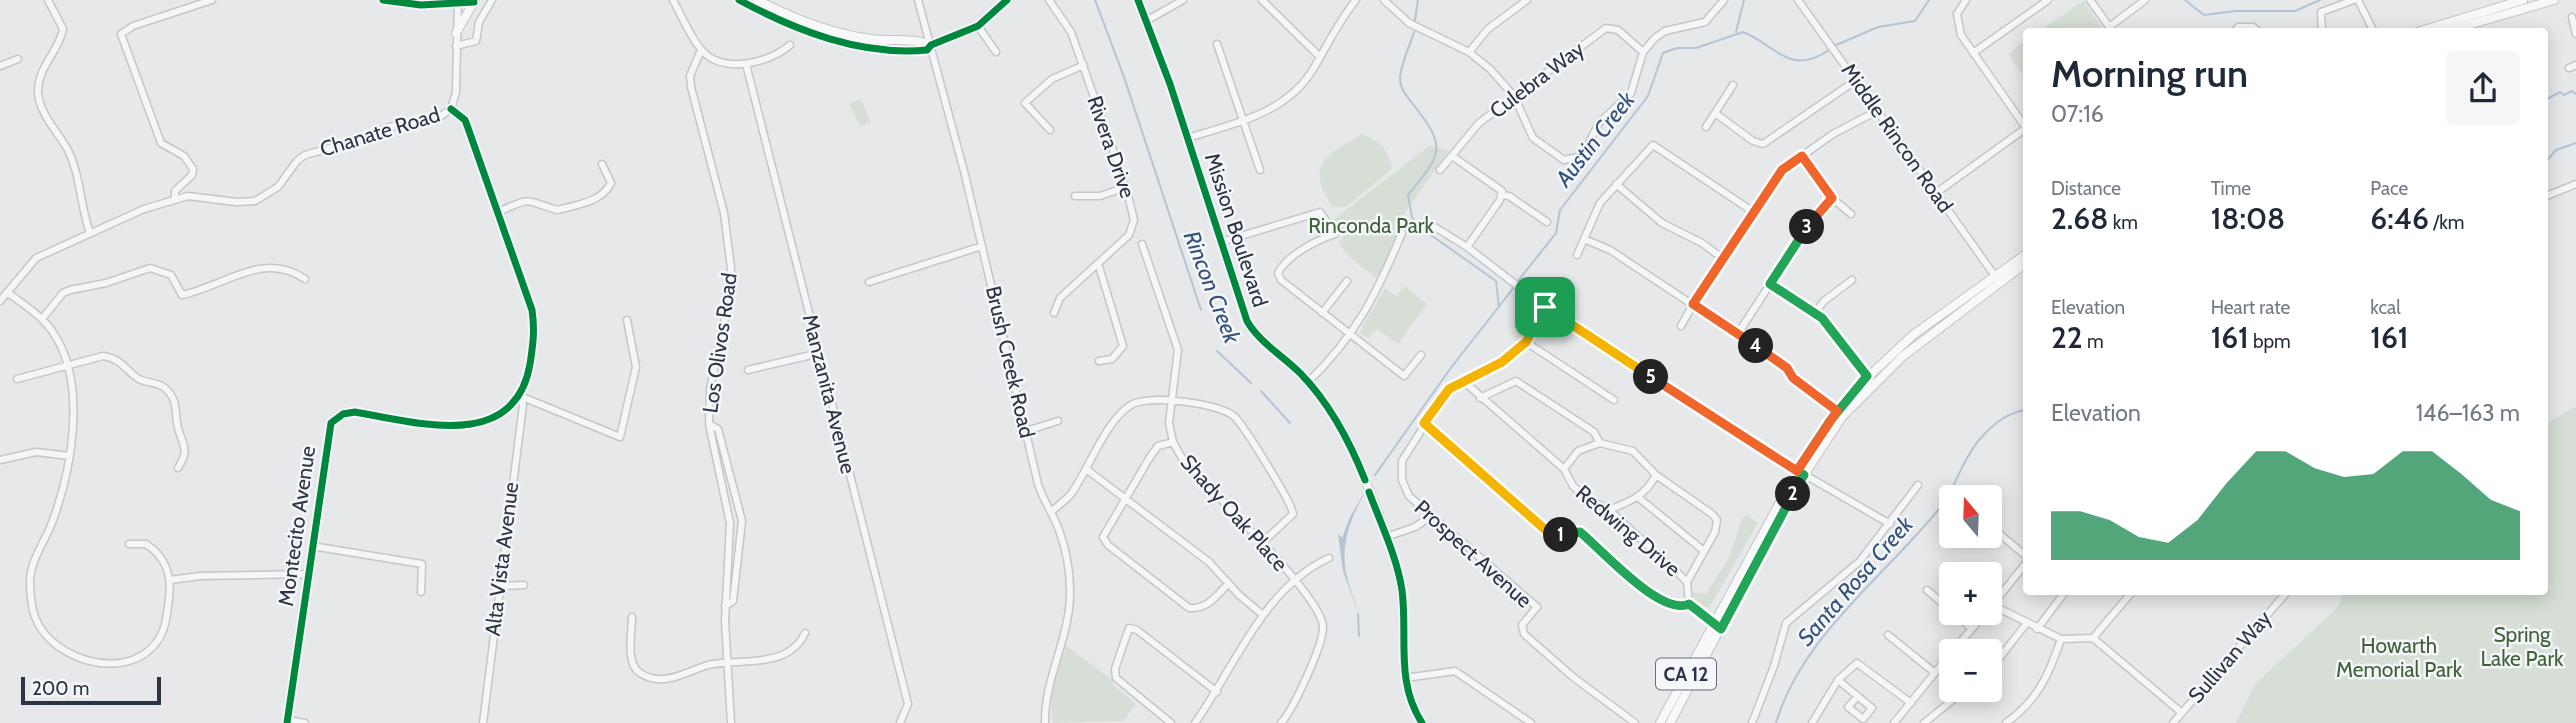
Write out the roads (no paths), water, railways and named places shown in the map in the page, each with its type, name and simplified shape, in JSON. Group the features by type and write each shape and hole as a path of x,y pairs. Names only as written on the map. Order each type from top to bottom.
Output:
{"main road":[{"path":"383,0 421,5 474,1 456,33"},
{"path":"739,0 790,25 855,47 909,51 927,50 931,45 978,26 1007,0"},
{"path":"757,0 840,33 874,40 922,41 931,45"},
{"name":"Mission Boulevard","path":"1138,0 1251,327 1308,382 1343,433 1365,480 1402,592 1402,658 1405,678 1422,723"},
{"path":"2430,28 2523,0"},
{"path":"2458,28 2554,0"},
{"name":"CA 12","path":"1801,473 1842,417 1876,380 2023,257"},
{"name":"CA 12","path":"1660,723 1717,627 1837,411 1867,376 1913,335 2023,264"},
{"name":"CA 12","path":"1670,723 1717,627"}],"street":[{"path":"48,0 63,29 59,43 42,69 38,94 44,114 73,161 80,184 83,214 90,233"},
{"path":"175,198 175,191 192,175 193,169 184,156 161,143 121,34 133,26 212,0"},
{"path":"456,46 476,41 479,22 492,0"},
{"path":"673,0 701,50 723,62 746,64 772,57 790,46"},
{"name":"Brush Creek Road","path":"918,0 982,246 1038,484 1062,537 1070,593 1047,695 1045,723"},
{"name":"Rivera Drive","path":"1049,0 1066,21 1084,65 1134,213 1129,234 1060,298 1054,313"},
{"path":"1146,21 1182,0"},
{"path":"1262,0 1320,57"},
{"path":"1187,138 1275,107 1297,90 1320,57 1335,26 1356,0"},
{"path":"1384,0 1424,32 1469,52 1490,69 1514,96 1530,135 1558,157 1576,159 1588,149 1599,123 1631,93 1643,52 1665,32 1705,22 1724,0"},
{"path":"1469,52 1488,29 1527,0"},
{"name":"Middle Rincon Road","path":"1798,0 1998,279"},
{"path":"1966,0 1960,8 1957,20 1961,35 2023,124"},
{"path":"1973,53 2048,0"},
{"path":"2090,0 2110,28"},
{"path":"2112,28 2145,0"},
{"path":"2322,28 2321,12 2356,0 2372,28"},
{"path":"2487,0 2490,9"},
{"name":"Chanate Road","path":"0,301 36,258 90,233 175,198 256,201 278,187 297,161 305,155 358,140 390,127 436,119 451,109 456,92 458,1"},
{"path":"2572,17 2576,34"},
{"path":"978,26 996,52"},
{"name":"Culebra Way","path":"1440,170 1479,123 1606,28 1618,30 1643,52"},
{"path":"2237,28 2254,28"},
{"path":"1217,44 1260,170"},
{"name":"Los Olivos Road","path":"701,50 690,76 691,87 724,213 731,268 727,309 710,389 709,424 730,523 725,606 731,723"},
{"path":"0,66 18,59"},
{"name":"Manzanita Avenue","path":"746,64 908,704 900,723"},
{"path":"1050,130 1025,103 1052,79 1084,65"},
{"path":"1715,113 1753,141 1763,144 1855,81"},
{"path":"1706,127 1733,85"},
{"path":"451,109 465,120 533,320 530,364 520,396 620,437 636,367 627,320"},
{"path":"1681,326 1752,211 1782,170 1833,134 1877,111"},
{"path":"1936,192 2023,130"},
{"path":"1577,255 1600,203 1653,145 1752,211"},
{"path":"1452,156 1499,188 1502,195"},
{"path":"1802,156 1832,198 1852,214"},
{"path":"498,212 526,200 557,210 585,203 606,193 611,183 602,164"},
{"path":"1616,184 1662,223 1702,243 1722,258"},
{"path":"2548,195 2576,184"},
{"path":"1075,196 1100,196 1126,187"},
{"path":"1502,195 1509,196 1547,222"},
{"path":"1467,247 1502,195"},
{"path":"1737,335 1814,217 1832,198"},
{"path":"1221,242 1315,212 1323,214 1335,234 1318,239 1282,266 1278,273 1281,280 1350,337 1404,376 1421,355"},
{"path":"1433,226 1467,247 1545,307 1801,473 1890,524"},
{"path":"1308,382 1350,337 1383,281 1402,233"},
{"path":"1584,239 1610,250 1693,304 1787,368 1793,378 1837,411"},
{"name":"Shady Oak Place","path":"1142,244 1178,350 1170,401 1172,442 1183,460 1294,580 1318,610 1322,636 1287,716"},
{"path":"869,282 982,246"},
{"path":"1098,263 1123,346 1112,359 1099,361"},
{"path":"42,318 63,293 106,283 150,268 172,275 181,295 265,267 291,270 305,279"},
{"path":"1815,313 1824,301 1852,280"},
{"path":"1322,313 1348,281"},
{"path":"1770,284 1815,313 1867,376"},
{"path":"7,292 42,318 56,336 67,365 73,418 70,456 54,518 30,577 35,617 48,637 74,654 97,664 120,664 140,656 160,636 166,622 170,580 157,551 146,544 129,544"},
{"name":"Prospect Avenue","path":"1545,307 1526,342 1502,362 1462,380 1449,389 1406,451 1401,471 1406,493 1537,607 1522,625 1524,634 1573,677 1635,723"},
{"path":"1526,342 1614,400"},
{"path":"748,370 820,353"},
{"path":"17,379 67,365 110,357 139,379 166,390 174,398 177,426 185,442 183,460 178,468"},
{"name":"Redwing Drive","path":"1462,380 1564,469 1573,486 1585,497 1609,510 1688,582 1689,604"},
{"path":"1480,398 1516,381 1594,432 1600,443"},
{"name":"Montecito Avenue","path":"287,722 326,445 334,419 355,412 468,426 493,418 520,396"},
{"name":"Alta Vista Avenue","path":"483,723 523,405 520,396"},
{"path":"1051,512 1070,495 1116,419 1130,405 1143,399 1219,408 1235,417 1286,496 1293,514 1261,544"},
{"path":"1026,431 1058,421"},
{"path":"1424,423 1549,533 1559,536 1580,532 1657,600 1681,606 1689,604 1717,627"},
{"path":"709,424 718,429 742,521 733,601 725,606"},
{"path":"1172,442 1158,446 1103,537 1108,545 1189,608 1201,608 1210,603 1228,584"},
{"path":"1564,469 1578,451 1600,443 1633,451 1656,475 1717,520 1715,532 1688,582"},
{"path":"0,460 36,452 70,456"},
{"path":"1086,470 1209,562 1228,584 1264,615"},
{"path":"1609,510 1639,498 1656,475"},
{"path":"1752,723 1774,666 1786,623 1860,561 1917,485"},
{"path":"1639,498 1704,551"},
{"path":"1386,537 1415,527 1432,516"},
{"path":"2002,536 2023,554"},
{"path":"312,546 422,564 421,592"},
{"path":"1195,723 1264,615 1294,580 1329,558"},
{"path":"2002,593 2023,568"},
{"path":"170,580 201,576 308,574"},
{"path":"500,586 524,585"},
{"path":"1927,590 1939,601"},
{"path":"2037,629 2063,595"},
{"path":"2093,638 2129,595"},
{"name":"Sullivan Way","path":"2172,723 2284,595"},
{"path":"2002,612 2061,639 2093,638 2182,713"},
{"path":"632,617 633,664 639,673 649,677 675,678 711,664 779,656 795,647 805,633"},
{"path":"2002,655 2026,624"},
{"path":"1967,625 1972,629"},
{"path":"1963,639 1975,625"},
{"path":"1171,723 1116,678 1115,669 1129,628 1137,630 1217,692"},
{"path":"1888,635 1935,673"},
{"path":"2006,723 2026,709 2048,678 2061,639"},
{"path":"1812,723 1838,680 1853,664 1861,664 1910,703"},
{"path":"1894,723 1939,668"},
{"path":"1405,678 1455,671 1531,723"},
{"path":"1838,680 1858,696"},
{"path":"1924,723 1950,702"},
{"path":"1280,723 1287,716 1296,723"},
{"path":"287,722 306,723"}],"water":[{"path":"1375,475 1356,510 1345,546 1346,573 1359,615 1343,571 1338,534 1342,538 1350,517"}],"waterway":[{"name":"Rincon Creek","path":"1095,0 1124,77 1201,310"},
{"path":"1415,20 1418,0"},
{"path":"1736,32 1744,0"},
{"name":"Austin Creek","path":"1834,46 1878,27 1915,21 1929,0"},
{"name":"Austin Creek","path":"2185,0 2204,15 2235,11 2295,11 2320,0"},
{"path":"1414,32 1400,74 1400,83 1431,130 1436,141 1436,150 1428,169 1408,195 1412,217 1418,226 1496,281 1499,307"},
{"name":"Austin Creek","path":"1518,281 1556,233 1560,210 1648,96 1663,53 1677,48 1696,48 1743,32 1793,60 1815,58 1829,50"},
{"path":"2548,98 2560,92 2564,95 2572,91 2576,94"},
{"name":"Santa Rosa Creek","path":"2548,159 2556,150 2576,143"},
{"name":"Austin Creek","path":"1375,475 1450,369 1515,286"},
{"name":"Rincon Creek","path":"1217,351 1251,383"},
{"name":"Rincon Creek","path":"1261,391 1290,423"},
{"name":"Santa Rosa Creek","path":"1776,723 1788,692 1824,635 1939,509 1979,440 2000,420 2023,411"},
{"name":"Rincon Creek","path":"1358,614 1359,636"}],"park label":[{"name":"Rinconda Park","path":"1371,226"},
{"name":"Spring Lake Park","path":"2522,647"},
{"name":"Howarth Memorial Park","path":"2399,658"}]}
